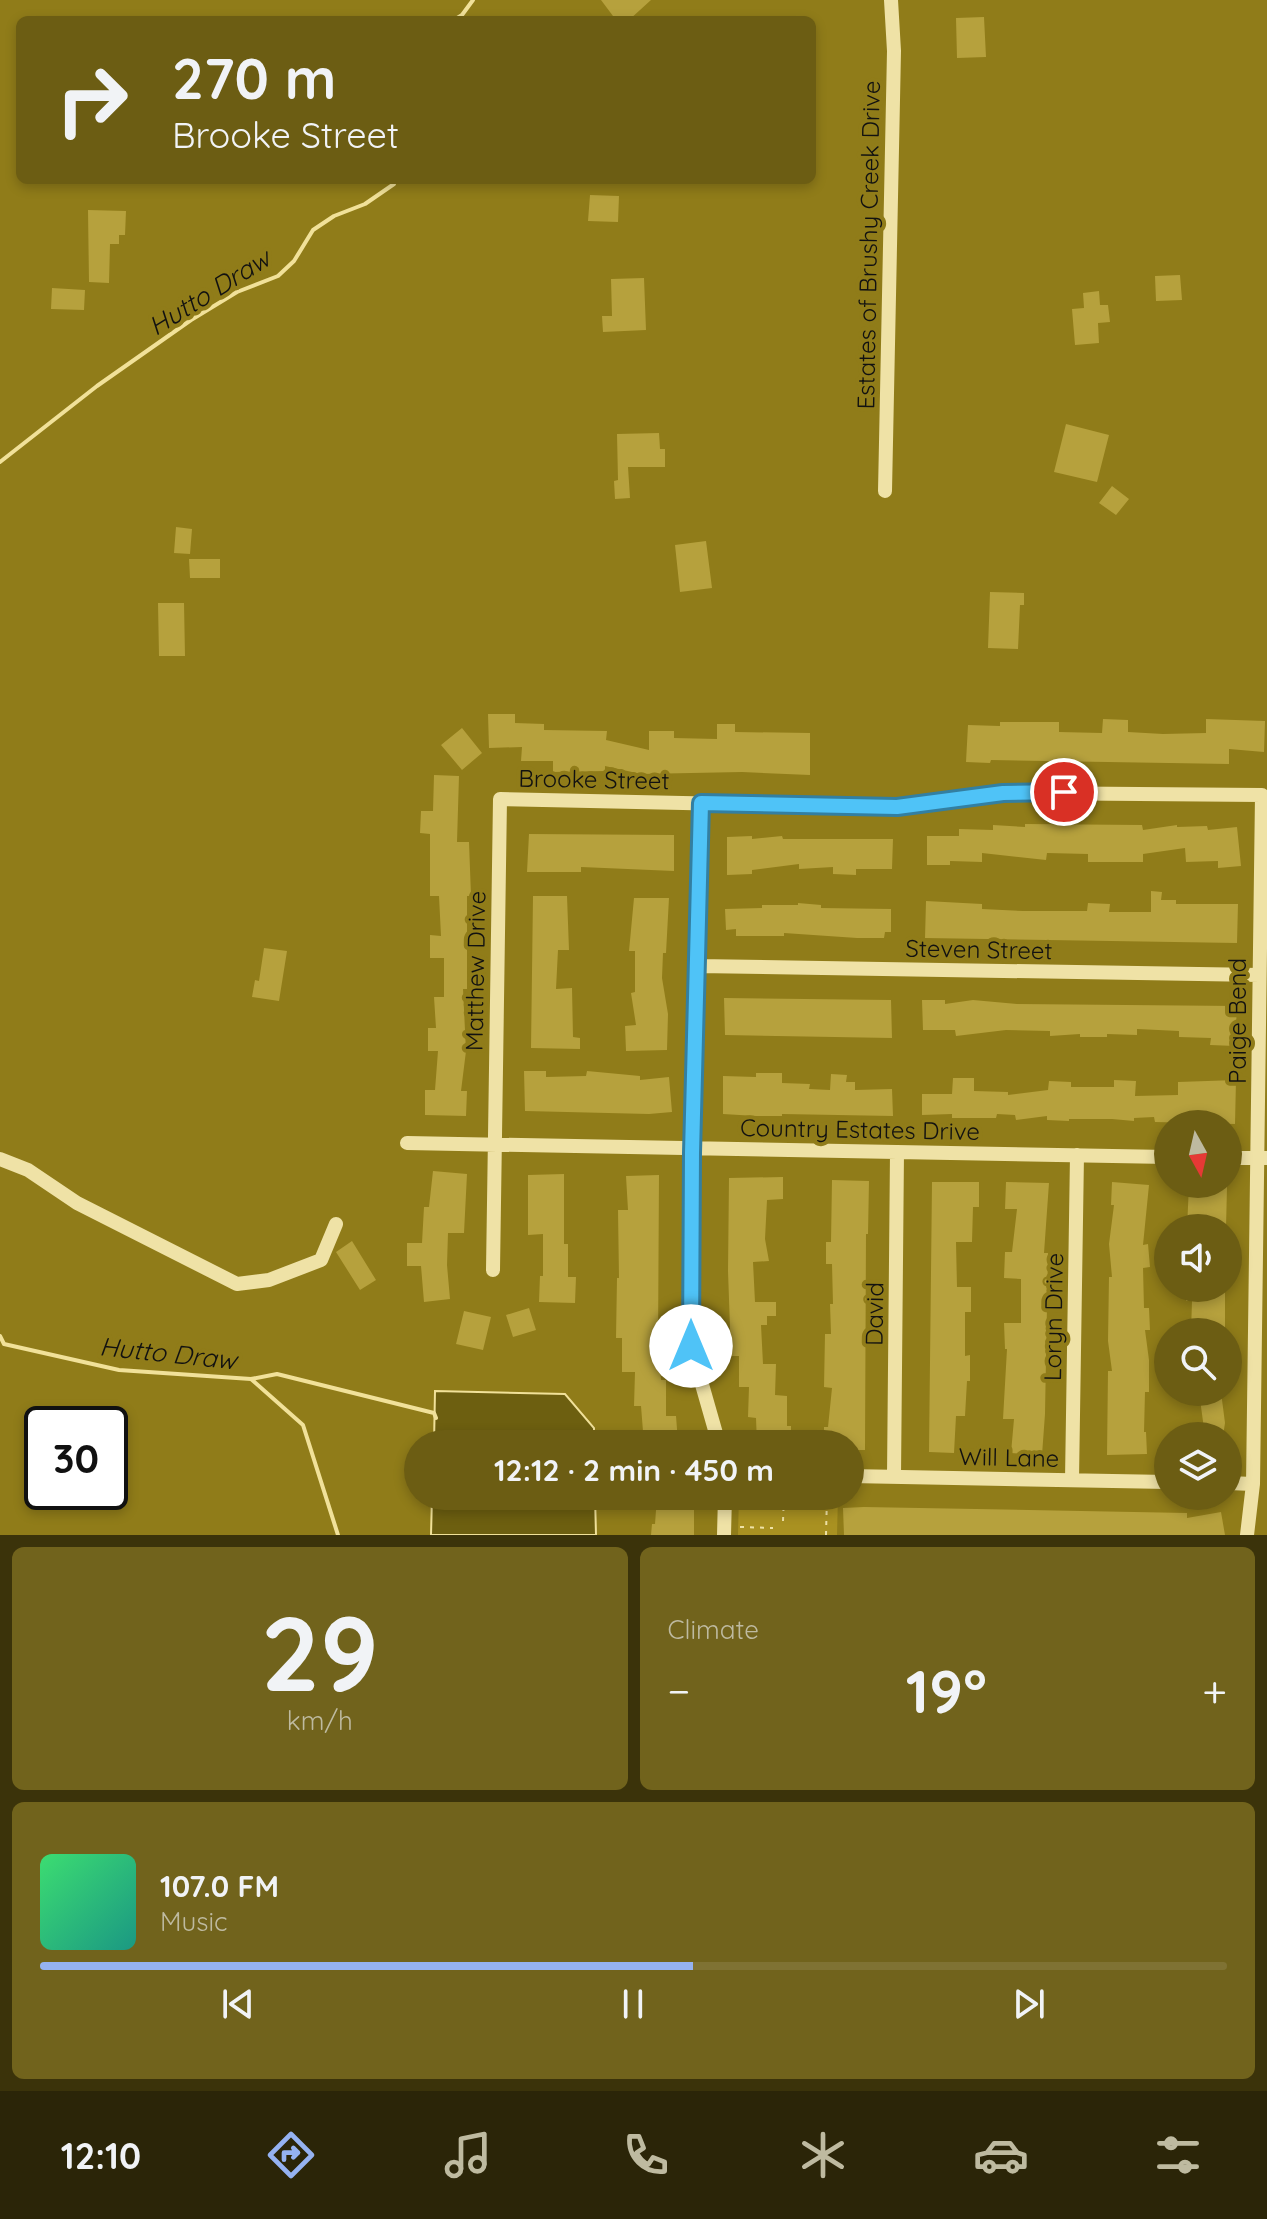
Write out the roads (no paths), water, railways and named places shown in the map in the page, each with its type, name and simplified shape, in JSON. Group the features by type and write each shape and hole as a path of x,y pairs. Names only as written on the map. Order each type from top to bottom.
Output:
{"street":[{"name":"Estates of Brushy Creek Drive","path":"885,491 894,51 891,0"},
{"name":"Brooke Street","path":"500,799 897,807 977,795 1036,792 1262,795"},
{"name":"Paige Bend","path":"1247,1535 1253,1484 1262,1158 1259,975 1262,795"},
{"name":"Matthew Drive","path":"493,1270 500,799"},
{"path":"701,803 691,1346 715,1430"},
{"name":"Steven Street","path":"698,966 1259,975"},
{"name":"Country Estates Drive","path":"407,1143 1154,1157"},
{"name":"David","path":"894,1477 897,1152"},
{"name":"Loryn Drive","path":"1072,1480 1077,1155"},
{"path":"0,1159 28,1170 77,1203 237,1284 269,1280 321,1260 336,1224"},
{"name":"Will Lane","path":"864,1476 1154,1482"},
{"path":"1242,1484 1253,1484"},
{"path":"724,1535 725,1510"}],"waterway":[{"name":"Hutto Draw","path":"460,16 473,0"},
{"name":"Hutto Draw","path":"0,462 97,386 191,320 237,292 278,276 294,261 313,230 334,216 365,204 394,184"},
{"name":"Hutto Draw","path":"0,1336 4,1344 119,1370 251,1379 303,1425 338,1535"},
{"path":"251,1379 277,1374 434,1413 436,1418"}]}
